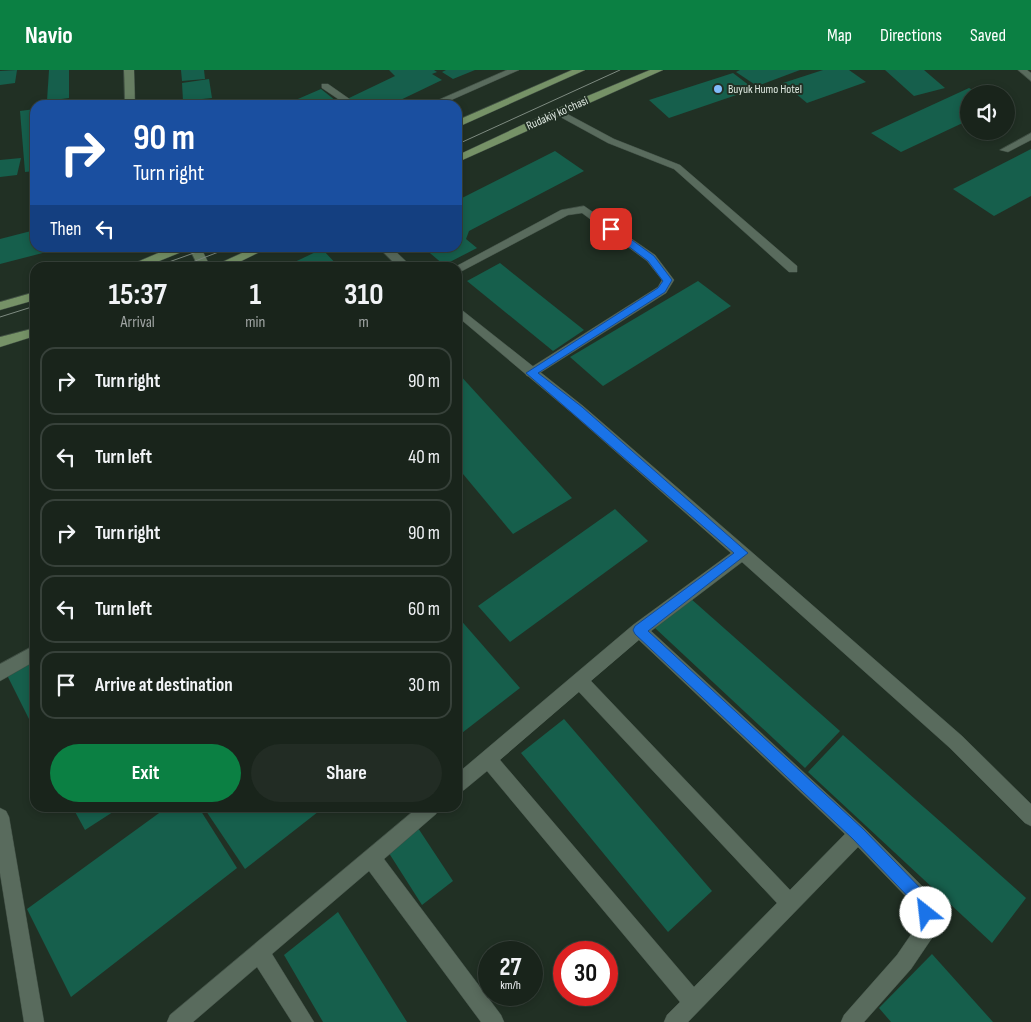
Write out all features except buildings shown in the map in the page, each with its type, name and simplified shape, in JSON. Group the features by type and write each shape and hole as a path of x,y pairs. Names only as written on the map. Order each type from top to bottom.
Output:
{"main road":[{"path":"462,122 580,70"},
{"name":"Rudakiy ko'chasi","path":"462,157 558,112 658,70"},
{"path":"144,262 170,252"},
{"path":"229,262 253,252"},
{"path":"0,306 30,297"},
{"path":"0,342 30,333"}],"street":[{"path":"129,70 130,100"},
{"path":"390,252 401,262"},
{"path":"462,314 578,410 956,742 1031,817"},
{"path":"462,781 640,630 742,553"},
{"path":"640,630 858,834 923,901 928,925 904,962 851,1022"},
{"path":"0,673 30,655"},
{"path":"580,680 791,904"},
{"path":"488,759 693,1002"},
{"path":"177,1022 425,812"},
{"path":"0,817 34,1022"},
{"path":"674,1022 858,834"},
{"path":"371,858 494,1022"},
{"path":"259,952 304,1022"}],"lane":[{"path":"444,100 515,70"},
{"path":"1022,70 1031,78"},
{"path":"325,86 345,100"},
{"path":"558,112 611,141 677,167 793,269"},
{"path":"1004,150 1031,136"},
{"path":"462,266 565,212 584,210 651,258 668,280 662,290 531,373"}],"tram line":[{"path":"462,142 620,70"},
{"path":"169,262 197,252"},
{"path":"193,262 219,252"},
{"path":"0,317 30,308"}],"place":[{"name":"Buyuk Humo Hotel","path":"718,89"}],"route":[{"path":"611,229 651,258 668,280 662,290 531,373 578,410 742,553 640,630 858,834 923,901 926,913"}]}
